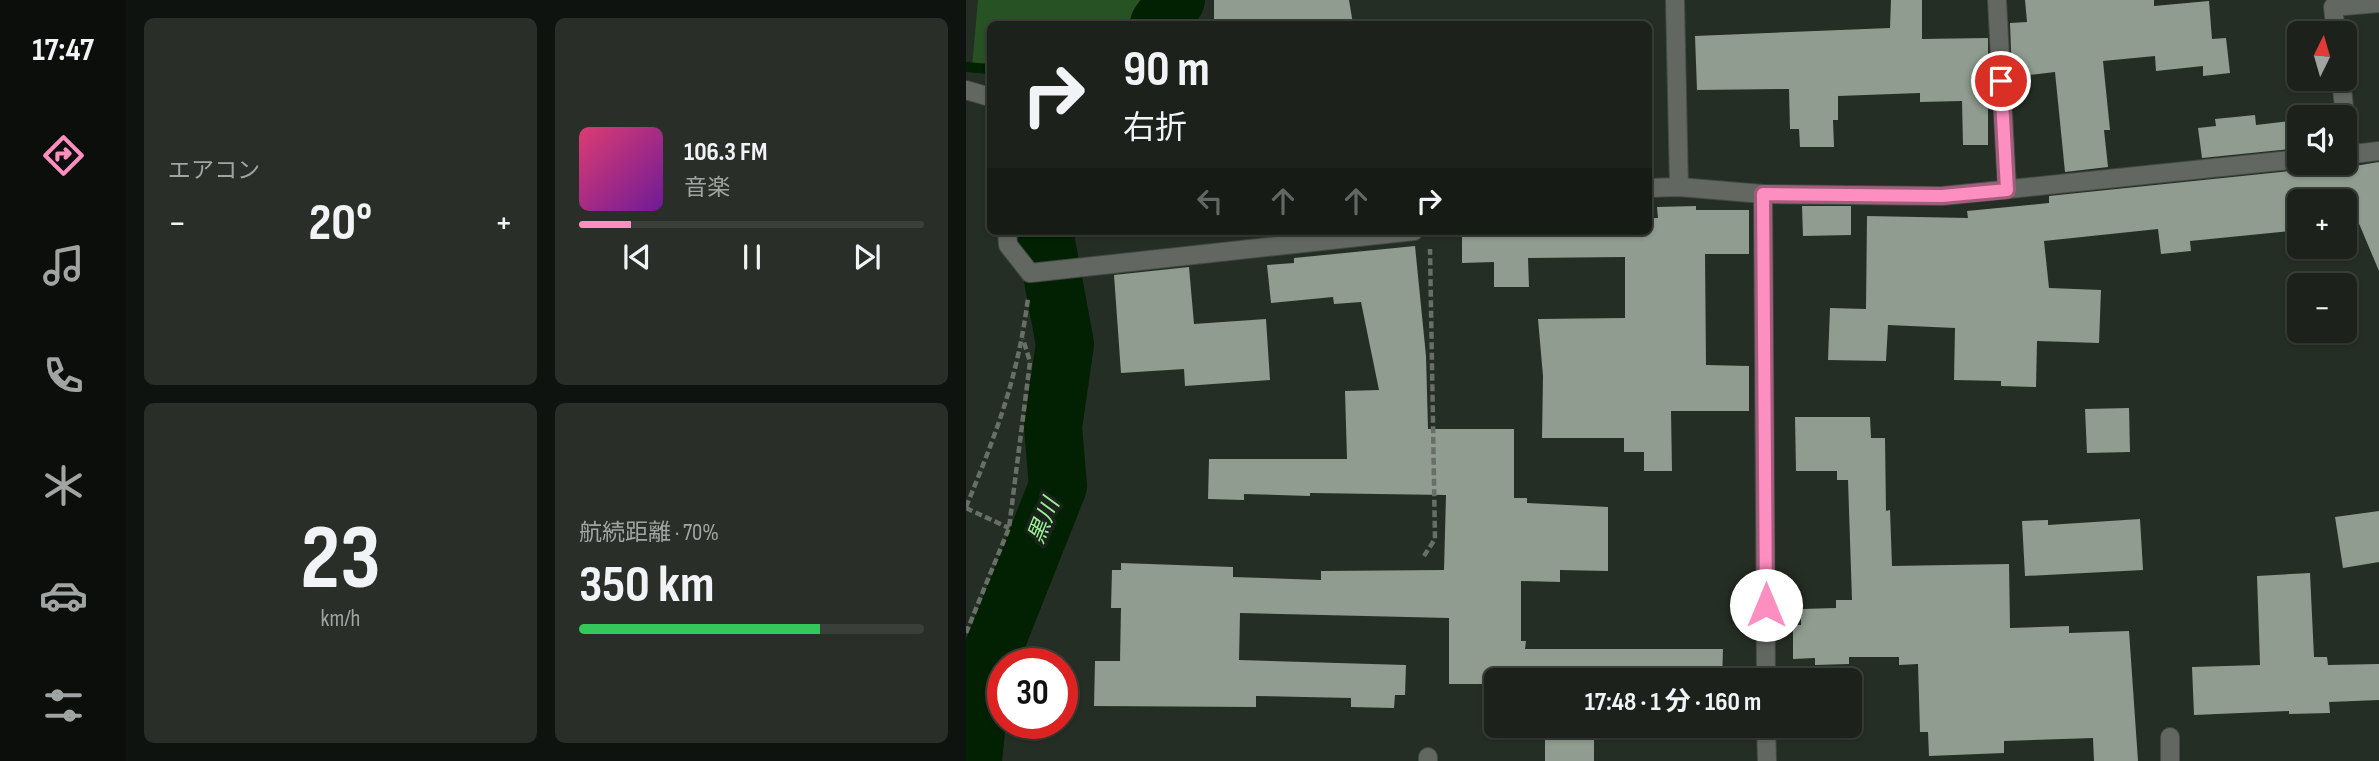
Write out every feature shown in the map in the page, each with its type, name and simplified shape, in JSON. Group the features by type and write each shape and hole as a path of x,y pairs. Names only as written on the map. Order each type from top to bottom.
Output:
{"street":[{"path":"1675,0 1679,187"},
{"path":"1997,0 2007,190"},
{"path":"2335,21 2333,7 2379,2"},
{"path":"966,90 987,96"},
{"path":"2357,153 2379,151"},
{"path":"1652,188 1679,187 1763,194 1942,196 2287,160"},
{"path":"1763,194 1766,668"},
{"path":"1007,235 1008,245 1030,273 1419,235"},
{"path":"2170,737 2170,761"},
{"path":"1766,738 1767,761"}],"path":[{"path":"1419,235 1430,247 1435,538 1424,556"},
{"path":"1009,528 966,508 1007,404 1023,339 1030,273"},
{"path":"966,633 1009,528 1030,362 1023,339"}],"green space":[{"path":"978,0 1159,0 1141,21 987,21 987,69 972,67"}],"building":[{"path":"1214,0 1349,0 1352,21 1214,21"},
{"path":"1891,0 1922,0 1922,39 1988,38 1988,145 1963,145 1962,101 1920,102 1920,93 1838,96 1838,120 1833,120 1834,147 1800,147 1799,129 1790,129 1789,89 1697,90 1695,36 1890,28"},
{"path":"2025,0 2154,0 2154,6 2209,1 2212,39 2226,38 2230,73 2203,76 2203,66 2156,71 2155,56 2103,61 2110,130 2104,130 2108,167 2065,172 2055,72 2012,77 2010,23 2027,22"},
{"path":"2255,115 2256,125 2287,121 2287,149 2202,158 2198,128 2216,126 2215,119"},
{"path":"2379,162 2379,271 2357,219 2357,189 2287,189 2287,231 2190,241 2191,251 2161,254 2158,229 2044,241 2049,288 2101,290 2099,343 2037,341 2036,387 2001,386 2001,381 1954,380 1955,328 1888,325 1886,361 1828,360 1830,308 1866,309 1867,216 1968,218 1967,211 2049,203 2049,196 2287,171 2287,175 2357,175 2357,166"},
{"path":"1696,206 1696,210 1749,210 1749,254 1705,254 1706,365 1749,366 1749,411 1671,411 1672,471 1644,471 1644,452 1624,452 1624,438 1542,438 1543,376 1538,319 1625,318 1625,257 1528,258 1529,287 1494,287 1494,262 1462,263 1462,235 1652,235 1652,218 1658,218 1657,207"},
{"path":"1802,206 1851,206 1851,235 1803,236"},
{"path":"1415,246 1426,356 1428,429 1514,429 1514,498 1527,498 1527,503 1608,507 1608,571 1560,570 1560,582 1521,581 1521,641 1526,641 1525,649 1723,649 1722,668 1484,668 1484,684 1449,684 1449,618 1240,613 1239,660 1406,665 1405,695 1395,695 1394,708 1351,707 1351,698 1256,696 1256,707 1094,706 1095,661 1120,661 1121,608 1111,608 1112,570 1121,570 1121,563 1233,567 1233,577 1321,580 1321,571 1444,570 1446,495 1244,494 1244,500 1208,499 1209,459 1347,459 1345,391 1379,390 1361,302 1334,304 1333,297 1271,303 1267,265 1294,263 1294,258"},
{"path":"1189,267 1194,324 1266,319 1270,380 1185,386 1184,369 1121,373 1114,275"},
{"path":"2129,408 2130,452 2087,453 2085,409"},
{"path":"1795,417 1870,417 1871,438 1885,438 1886,511 1890,510 1892,566 2009,564 2010,628 2069,626 2069,633 2129,631 2138,761 2094,761 2093,738 2004,741 2004,753 1929,756 1928,732 1920,732 1918,664 1899,665 1899,657 1849,657 1849,664 1815,665 1815,658 1793,659 1793,625 1801,625 1801,609 1836,608 1836,600 1852,600 1848,480 1837,480 1837,471 1796,471"},
{"path":"2379,511 2379,562 2343,568 2335,517"},
{"path":"2140,519 2143,570 2025,576 2022,521 2048,520 2048,525"},
{"path":"2310,573 2314,657 2327,657 2328,665 2379,664 2379,700 2329,702 2330,713 2289,714 2289,711 2194,715 2192,667 2260,665 2257,576"},
{"path":"1545,738 1594,738 1594,761 1545,761"}],"waterway":[{"name":"黒川","path":"1161,21 1176,0"},
{"path":"966,67 987,69"},
{"name":"黒川","path":"973,761 981,680 1058,486 1053,427 1065,344 1045,235"}],"route":[{"path":"1766,605 1763,194 1942,196 2007,190 2001,81"}]}
